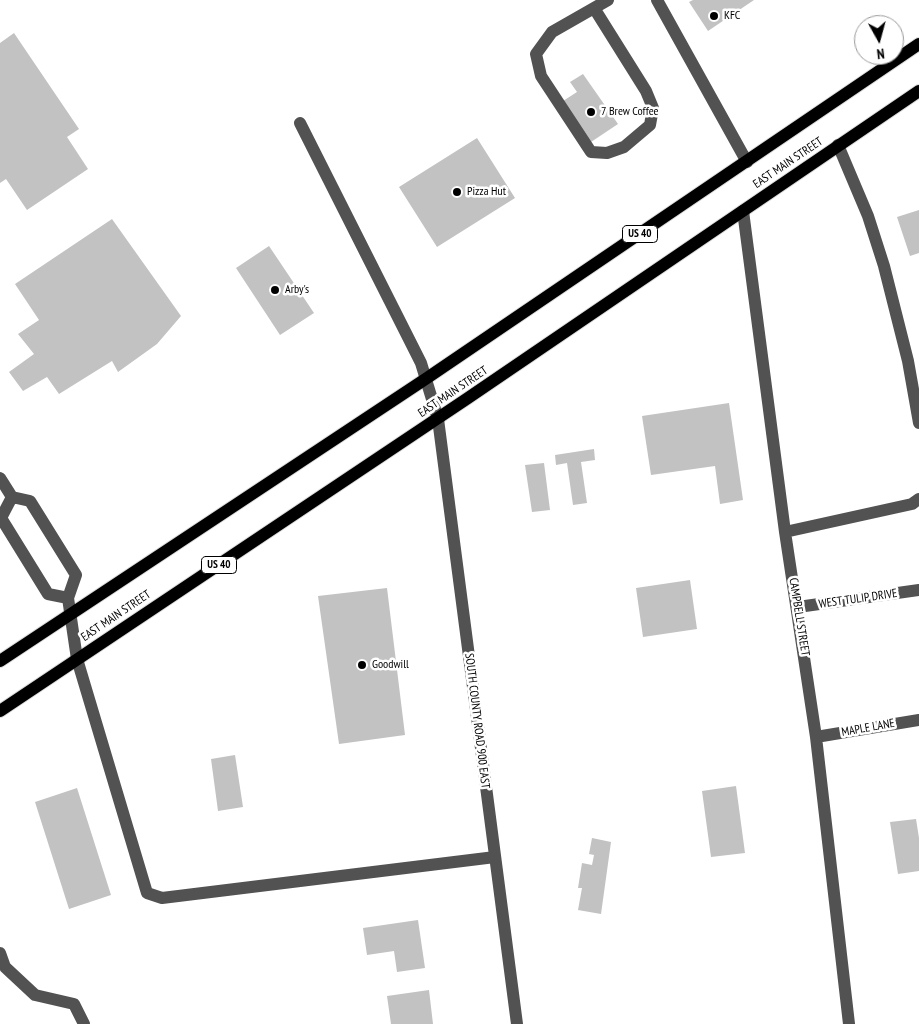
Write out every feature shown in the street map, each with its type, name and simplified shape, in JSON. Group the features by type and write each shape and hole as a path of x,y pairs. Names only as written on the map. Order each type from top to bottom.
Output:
{"main road":[{"name":"EAST MAIN STREET","path":"0,661 427,378 919,44"},
{"name":"EAST MAIN STREET","path":"0,712 438,419 919,91"}],"street":[{"path":"594,8 646,91 653,108 650,125 624,147 607,153 591,152 540,76 536,54 552,32 594,8 608,0"},
{"path":"657,0 746,162"},
{"name":"SOUTH COUNTY ROAD 900 EAST","path":"300,123 427,378 438,419 517,1024"},
{"path":"838,145 868,216 884,266 908,361 919,423"},
{"name":"CAMPBELL STREET","path":"743,211 785,532 798,607 816,737 849,1024"},
{"path":"0,478 12,497 30,502 76,575 68,598 77,659 147,893 162,898 495,856"},
{"path":"12,497 1,518 48,594 68,598"},
{"path":"785,532 912,504 919,499"},
{"name":"WEST TULIP DRIVE","path":"798,607 919,590"},
{"name":"MAPLE LANE","path":"816,737 919,720"},
{"path":"0,953 5,967 35,995 74,1004 84,1024"}],"building":[{"name":"KFC","path":"693,0 754,0 708,31 689,2"},
{"path":"14,33 79,129 67,137 88,169 27,210 6,179 0,183 0,43"},
{"name":"7 Brew Coffee","path":"583,74 618,124 591,142 563,101 577,92 570,82"},
{"name":"Pizza Hut","path":"477,138 515,198 437,247 399,187"},
{"path":"919,210 919,253 910,256 897,217"},
{"path":"112,219 181,316 157,344 118,372 112,361 59,394 47,377 23,391 9,372 34,354 18,334 39,320 15,284"},
{"name":"Arby's","path":"269,246 314,313 280,335 236,268"},
{"path":"729,403 743,500 720,504 715,466 651,475 642,416"},
{"path":"594,449 595,460 581,462 587,503 573,505 567,463 556,465 555,455"},
{"path":"544,463 550,510 532,512 525,465"},
{"path":"690,580 697,629 643,637 636,588"},
{"name":"Goodwill","path":"387,588 405,735 339,744 318,596"},
{"path":"235,755 243,807 218,811 211,759"},
{"path":"736,786 745,853 711,857 702,791"},
{"path":"77,788 111,895 69,909 35,802"},
{"path":"916,819 919,838 919,871 898,874 890,822"},
{"path":"592,838 611,842 601,914 578,910 582,888 578,888 582,863 592,865 594,855 589,854"},
{"path":"418,920 425,968 397,972 394,951 367,955 363,928"},
{"path":"429,990 433,1024 391,1024 387,996"}],"place":[{"name":"KFC","path":"714,16"},
{"name":"7 Brew Coffee","path":"591,112"},
{"name":"Pizza Hut","path":"457,192"},
{"name":"Arby's","path":"275,290"},
{"name":"Goodwill","path":"362,665"}]}
